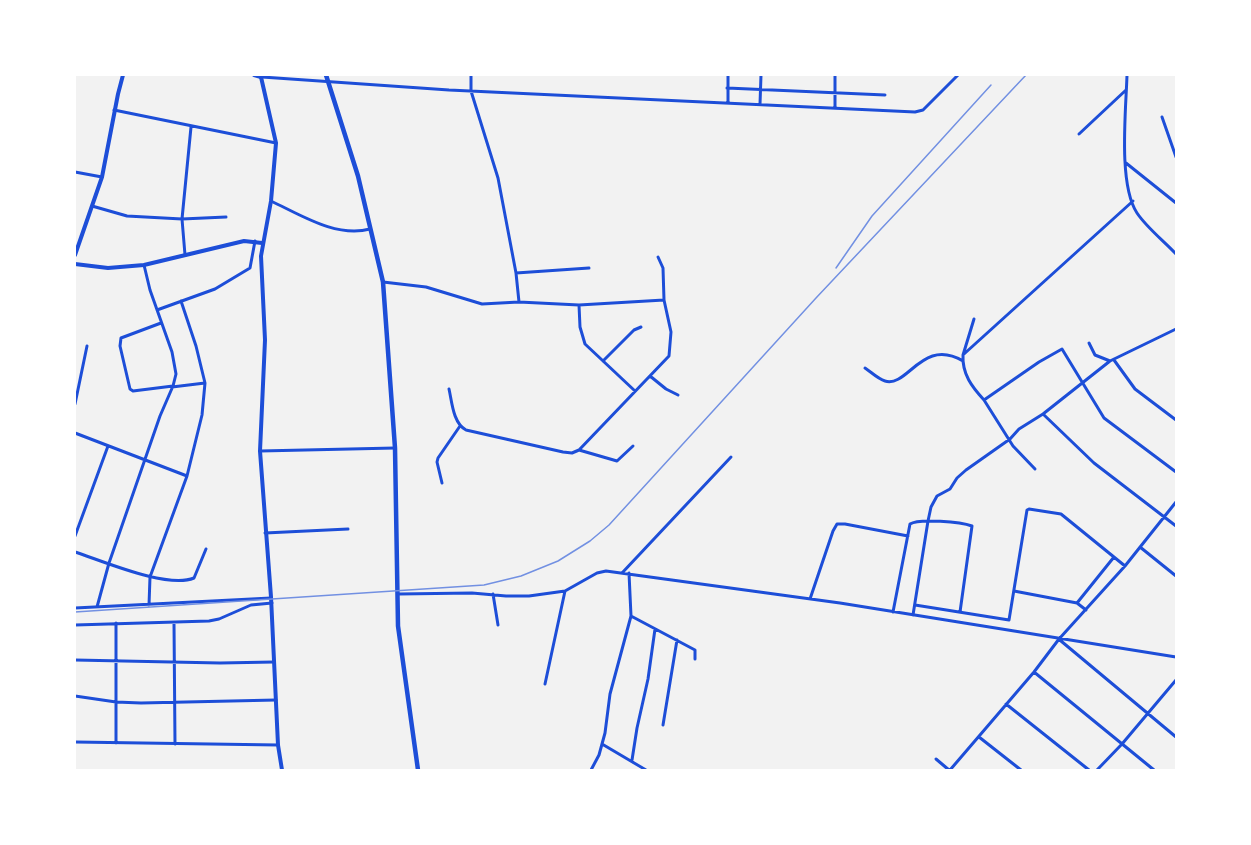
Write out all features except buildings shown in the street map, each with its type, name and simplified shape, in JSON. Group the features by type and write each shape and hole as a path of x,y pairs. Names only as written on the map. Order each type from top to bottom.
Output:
{"main road":[{"path":"326,75 372,228 384,282 395,448 398,626 418,770"}],"street":[{"path":"75,255 102,177 123,75"},
{"path":"254,75 471,91 919,111 958,75"},
{"path":"471,75 471,91 498,178 516,273 519,302"},
{"path":"728,75 728,102"},
{"path":"760,104 761,75"},
{"path":"835,75 835,108"},
{"path":"1127,75 1124,162 1133,201 1137,212 1176,254"},
{"path":"262,76 276,143 272,201 261,256 265,340 260,451 272,597 278,745 282,770"},
{"path":"727,88 885,95"},
{"path":"1079,134 1126,90"},
{"path":"114,110 276,143"},
{"path":"1161,117 1175,154"},
{"path":"186,255 182,219 191,127"},
{"path":"1124,162 1176,203"},
{"path":"75,172 102,177"},
{"path":"272,201 330,226 350,231 372,228"},
{"path":"963,355 1133,201"},
{"path":"92,206 127,216 182,219 226,217"},
{"path":"75,264 108,268 144,264 244,241 262,243"},
{"path":"156,310 215,289 250,268 255,241"},
{"path":"449,389 460,426 472,432 563,452 572,453 579,450 669,356 671,332 664,300 663,268 658,257"},
{"path":"97,607 145,459 176,374 172,352 156,310 144,264"},
{"path":"516,273 589,268"},
{"path":"384,282 426,287 482,303 579,304 664,300"},
{"path":"149,605 150,577 187,476 202,415 205,383 181,301"},
{"path":"579,304 581,337 585,344 635,392"},
{"path":"974,319 963,355 972,387 984,400 1013,446 1035,469"},
{"path":"161,323 121,338 120,346 130,389 133,391 205,383"},
{"path":"603,361 634,330 641,327"},
{"path":"913,615 928,521 936,496 946,492 966,470 1112,360 1176,329"},
{"path":"1089,343 1095,355 1112,360 1134,389 1176,420"},
{"path":"75,404 87,346"},
{"path":"984,400 1059,349 1064,351 1104,417 1176,472"},
{"path":"865,368 889,382 900,378 928,356 942,354 954,356 963,361"},
{"path":"650,376 678,395"},
{"path":"1043,414 1094,463 1176,526"},
{"path":"442,483 438,458 460,426"},
{"path":"75,433 187,476"},
{"path":"75,536 108,446"},
{"path":"579,450 616,461 633,446"},
{"path":"260,451 395,448"},
{"path":"622,573 731,457"},
{"path":"936,759 950,770 1034,672 1059,639 1125,566 1176,502"},
{"path":"1007,631 1028,509 1061,514 1125,566"},
{"path":"893,612 912,522 928,521 972,526 960,612"},
{"path":"810,599 837,524 908,536"},
{"path":"265,532 348,529"},
{"path":"1140,547 1176,576"},
{"path":"75,552 160,580 192,580 206,549"},
{"path":"1077,603 1114,556"},
{"path":"399,594 453,592 518,597 565,591 597,573 606,571 810,599 1176,657"},
{"path":"591,770 602,744 610,694 631,616 629,573"},
{"path":"545,684 565,591"},
{"path":"1014,591 1077,603 1086,609"},
{"path":"493,594 498,625"},
{"path":"75,608 272,597"},
{"path":"75,625 209,621 219,619 251,604 272,603"},
{"path":"915,605 1009,620"},
{"path":"631,616 695,650 695,659"},
{"path":"174,622 175,744"},
{"path":"116,623 116,743"},
{"path":"632,760 656,629"},
{"path":"1059,639 1176,737"},
{"path":"663,725 677,640"},
{"path":"75,660 274,662"},
{"path":"1034,672 1154,770"},
{"path":"1097,770 1176,680"},
{"path":"75,696 116,702 276,700"},
{"path":"1006,704 1089,770"},
{"path":"979,737 1021,770"},
{"path":"75,742 278,745"},
{"path":"602,744 646,770"}],"railway":[{"path":"75,612 484,585 521,576 558,561 590,541 609,525 816,298 1026,75"},
{"path":"836,268 872,216 991,85"}]}
